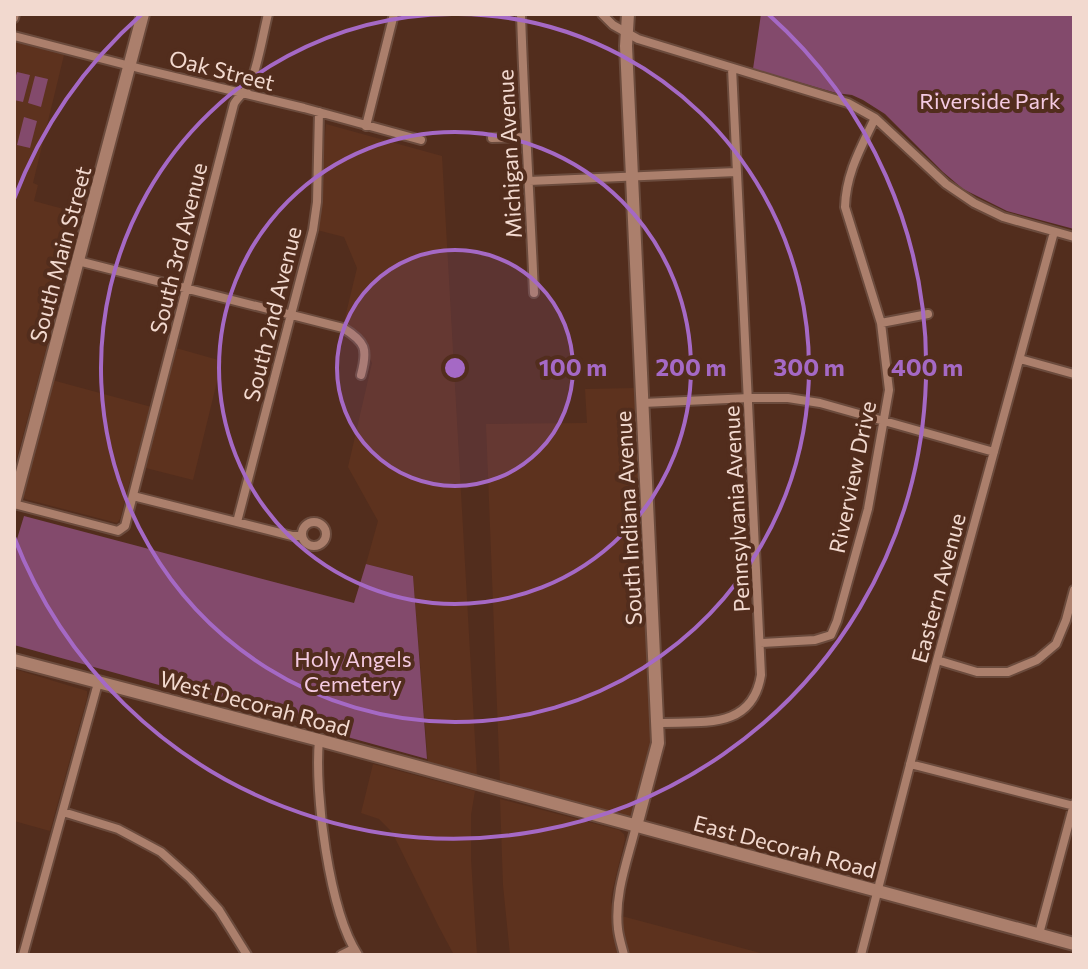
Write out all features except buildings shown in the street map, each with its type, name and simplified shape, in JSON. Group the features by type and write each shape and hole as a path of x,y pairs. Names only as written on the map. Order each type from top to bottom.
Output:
{"street":[{"name":"South Main Street","path":"14,503 143,14"},
{"name":"South 3rd Avenue","path":"14,503 118,531 125,526 234,104 250,82 268,14"},
{"path":"366,126 394,14"},
{"name":"Michigan Avenue","path":"521,14 534,293"},
{"path":"602,14 613,25 638,39 848,103 875,118 946,184 974,203 1003,217 1074,237"},
{"name":"South Indiana Avenue","path":"628,14 626,33 632,176 658,723 655,758 636,826"},
{"name":"Oak Street","path":"14,36 421,140"},
{"name":"Pennsylvania Avenue","path":"658,723 714,721 735,716 749,705 759,687 761,675 732,68"},
{"name":"South 2nd Avenue","path":"237,522 313,230 317,202 319,112"},
{"name":"Riverview Drive","path":"760,643 833,638 868,509 889,390 881,323 845,207 852,165 875,118"},
{"path":"492,138 525,137"},
{"path":"529,181 736,172"},
{"name":"Eastern Avenue","path":"861,955 937,660 1054,232"},
{"path":"78,261 343,328 360,339 366,356 361,375"},
{"path":"881,323 928,314"},
{"path":"1020,359 1074,374"},
{"path":"643,403 788,398 820,403 994,452"},
{"path":"133,496 302,536"},
{"path":"937,660 977,672 1008,672 1037,660 1056,644 1074,590"},
{"name":"West Decorah Road","path":"14,660 486,786"},
{"path":"23,955 98,683"},
{"path":"319,740 317,754 324,837 339,912 356,952 341,955"},
{"path":"910,764 1074,805 1039,934"},
{"name":"East Decorah Road","path":"486,786 1074,944"},
{"path":"63,812 118,829 161,852 219,910 247,955"},
{"path":"624,955 618,928 619,904 636,826"}],"shaded area":[{"path":"14,42 64,55 33,183 38,185 34,201 82,214 14,469"},
{"path":"326,124 442,156 477,776 428,763 413,576 366,564 378,521 348,467 372,363 359,335 342,330 357,268 344,237 317,230"},
{"path":"176,348 222,361 193,480 134,465 117,523 25,499 25,486 52,380 159,409"},
{"path":"635,388 651,743 630,816 500,783 486,424 587,423 585,389"},
{"path":"14,669 87,691 50,831 14,821"},
{"path":"373,764 475,791 471,815 471,859 477,955 454,955 392,832 379,819 361,813"},
{"path":"500,799 619,830 624,834 612,892 614,914 768,955 510,955 503,885"}],"green space":[{"name":"Riverside Park","path":"761,14 1074,14 1074,229 1007,211 963,189 885,114 863,100 753,69"},
{"path":"17,72 30,75 23,102 14,100"},
{"path":"35,76 48,79 41,107 28,103"},
{"path":"24,117 37,121 30,148 17,145"},
{"name":"Holy Angels Cemetery","path":"24,516 354,603 366,564 413,576 427,759 14,645 14,549"}]}
